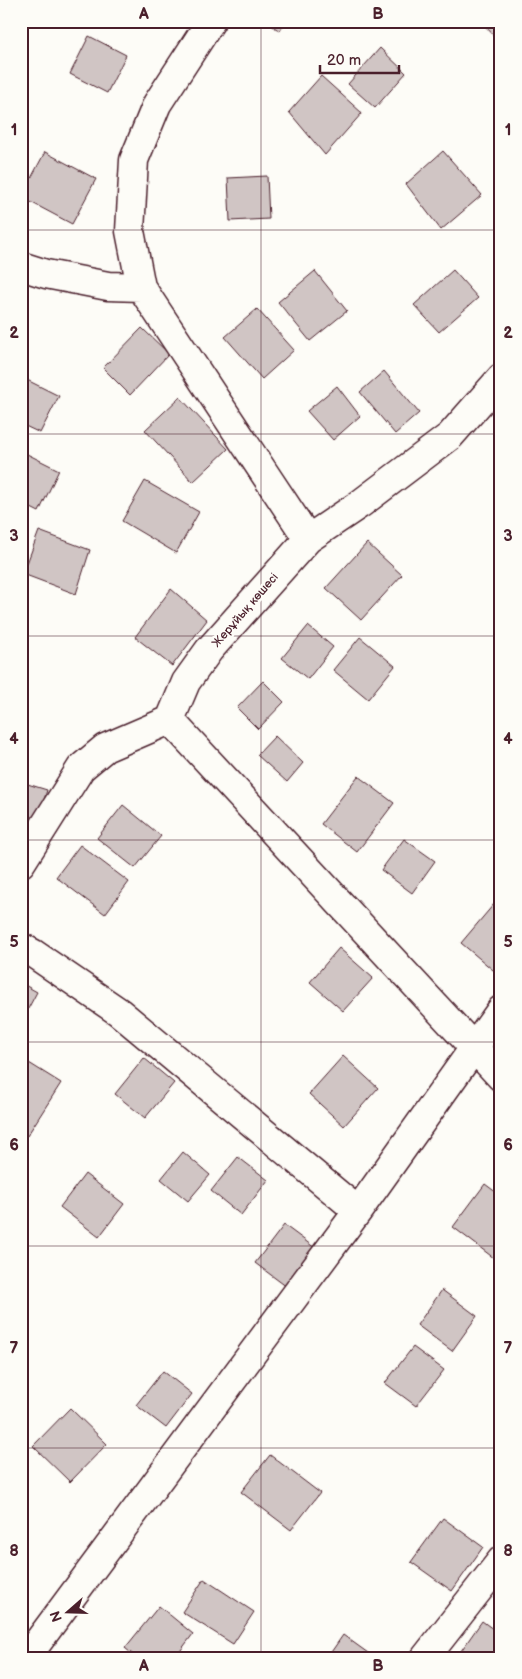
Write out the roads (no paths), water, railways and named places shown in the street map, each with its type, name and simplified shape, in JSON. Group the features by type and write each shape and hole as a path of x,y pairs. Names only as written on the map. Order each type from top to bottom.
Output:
{"street":[{"path":"211,21 157,104 134,160 130,231 141,287 308,539"},
{"path":"21,266 46,274 108,286 141,287"},
{"name":"Жерұйық көшесі","path":"170,720 186,682 209,650 308,539 360,504 450,436 501,378"},
{"path":"21,863 82,768 104,748 170,720 501,1077"},
{"path":"21,947 119,1012 358,1211"},
{"path":"26,1658 358,1211 501,1010"},
{"path":"425,1658 501,1561"}]}
